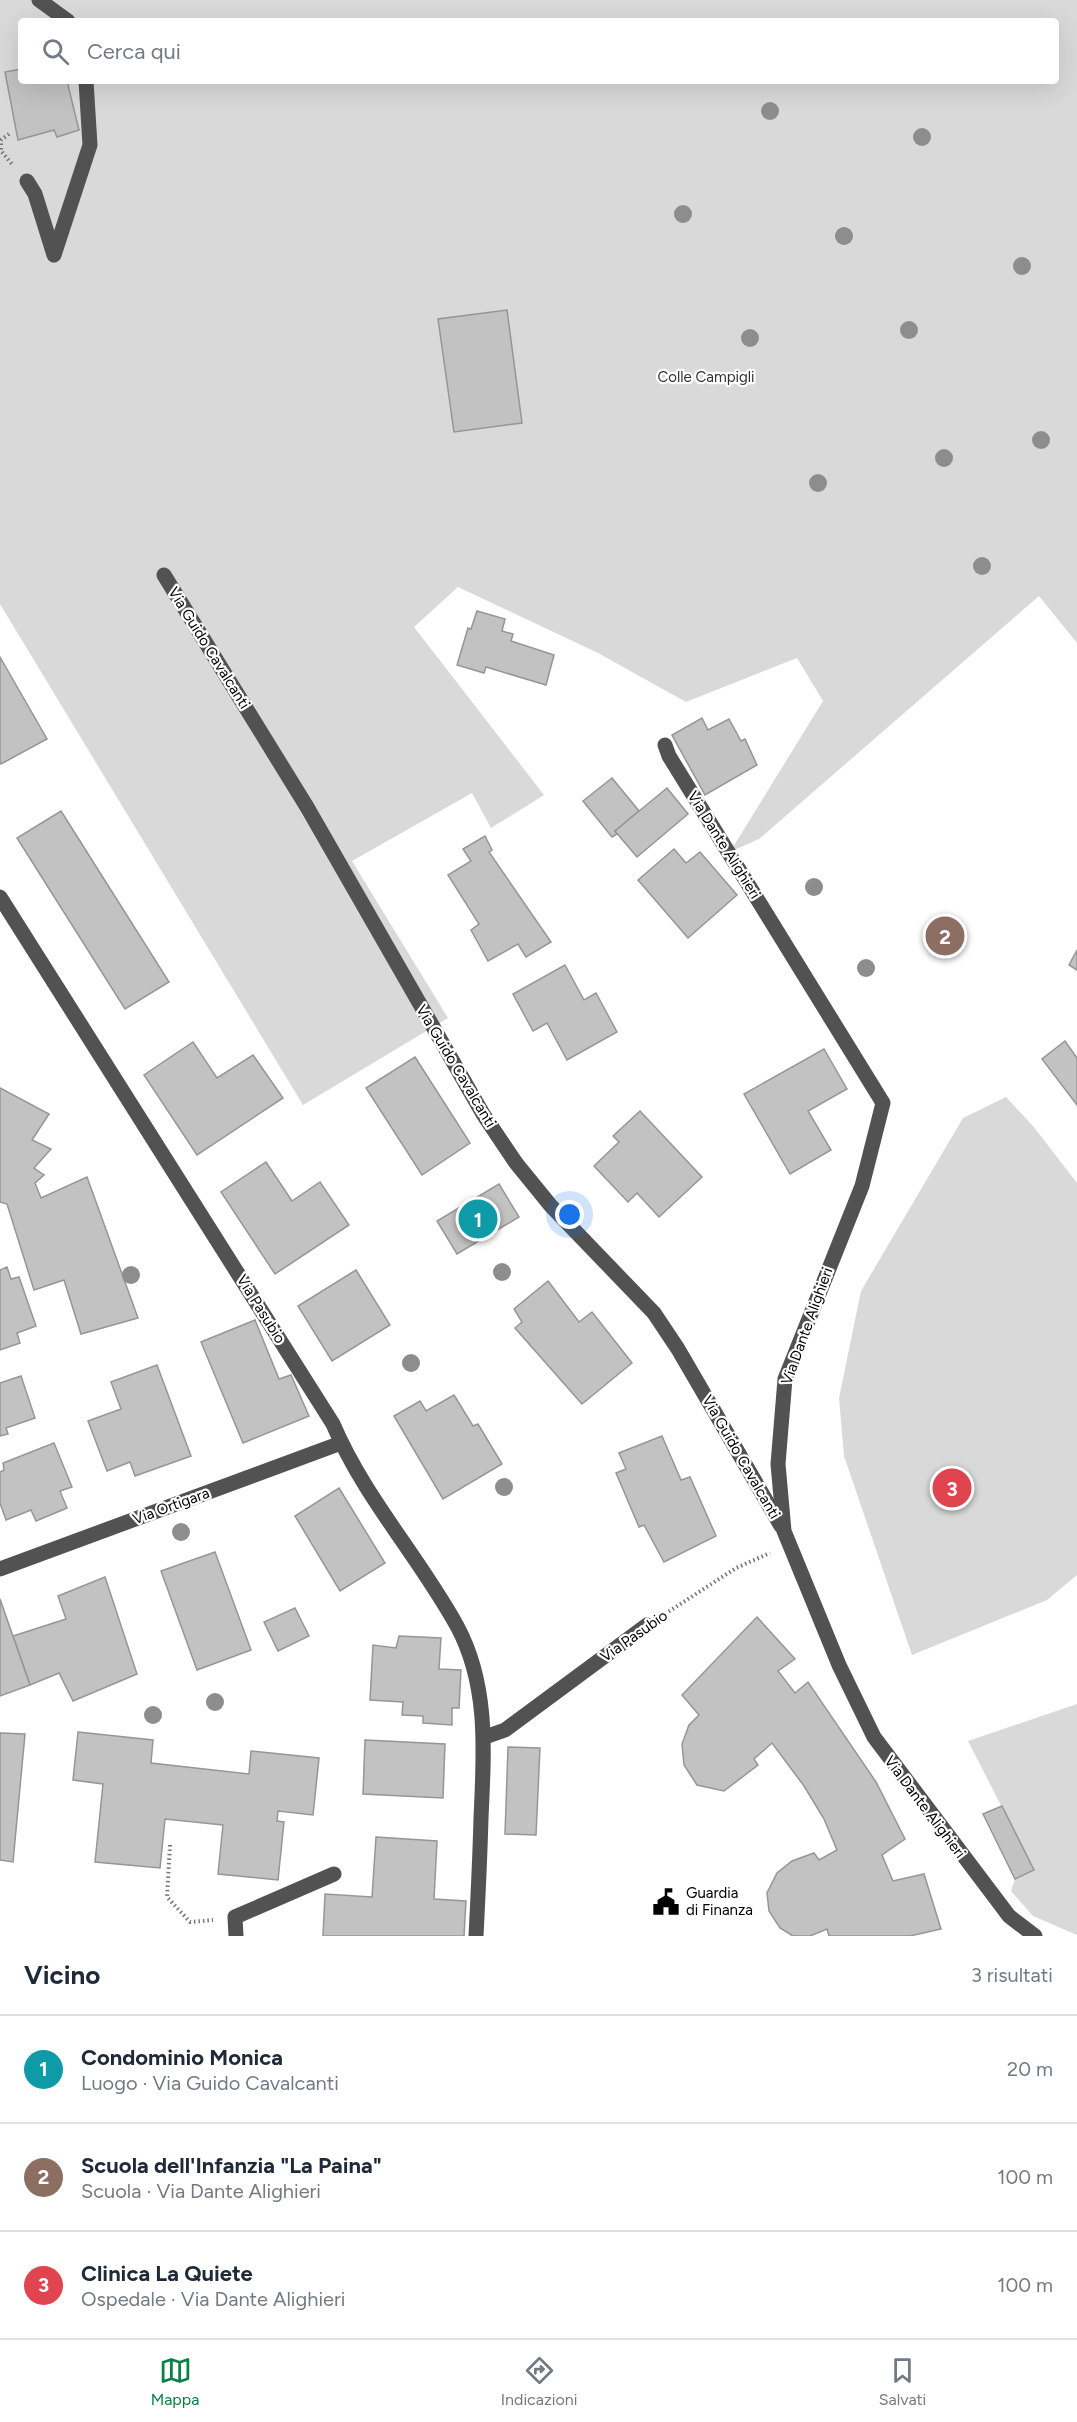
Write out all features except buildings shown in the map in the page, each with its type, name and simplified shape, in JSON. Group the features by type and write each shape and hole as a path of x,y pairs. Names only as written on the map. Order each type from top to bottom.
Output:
{"street":[{"path":"39,0 64,18"},
{"path":"27,181 35,194 54,255 90,145 86,84"},
{"name":"Via Guido Cavalcanti","path":"164,575 308,807 483,1114 516,1162 551,1206 654,1313 678,1349 786,1537"},
{"name":"Via Dante Alighieri","path":"665,745 674,765 883,1103 862,1186 785,1379 778,1464 786,1537 839,1665 874,1737 1009,1916 1035,1936"},
{"name":"Via Pasubio","path":"0,897 333,1424 341,1443 457,1627 477,1678 485,1737 476,1936"},
{"name":"Via Ortigara","path":"0,1569 341,1443"},
{"name":"Via Pasubio","path":"485,1737 505,1730 647,1625"},
{"path":"236,1936 235,1917 334,1874"}],"path":[{"path":"9,134 1,140 1,151 27,181"},
{"name":"Via Pasubio","path":"647,1625 786,1537"},
{"path":"170,1845 167,1897 190,1922 235,1917"}],"green space":[{"name":"Colle Campigli","path":"0,0 1077,0 1077,643 1039,596 759,839 730,852 823,701 797,658 686,702 598,653 458,587 414,627 544,795 491,828 472,793 352,861 448,1018 303,1105 0,604"},
{"path":"1006,1097 1033,1126 1077,1183 1077,1575 1047,1600 912,1655 844,1456 839,1398 861,1291 963,1118"},
{"path":"1077,1704 1077,1935 1033,1916 1011,1891 1015,1879 1034,1870 968,1741"}],"place":[{"name":"Scuola dell'Infanzia \"La Paina\"","path":"945,936"},
{"name":"Condominio Monica","path":"478,1219"},
{"name":"Clinica La Quiete","path":"952,1488"},
{"name":"Guardia di Finanza","path":"666,1902"}]}
